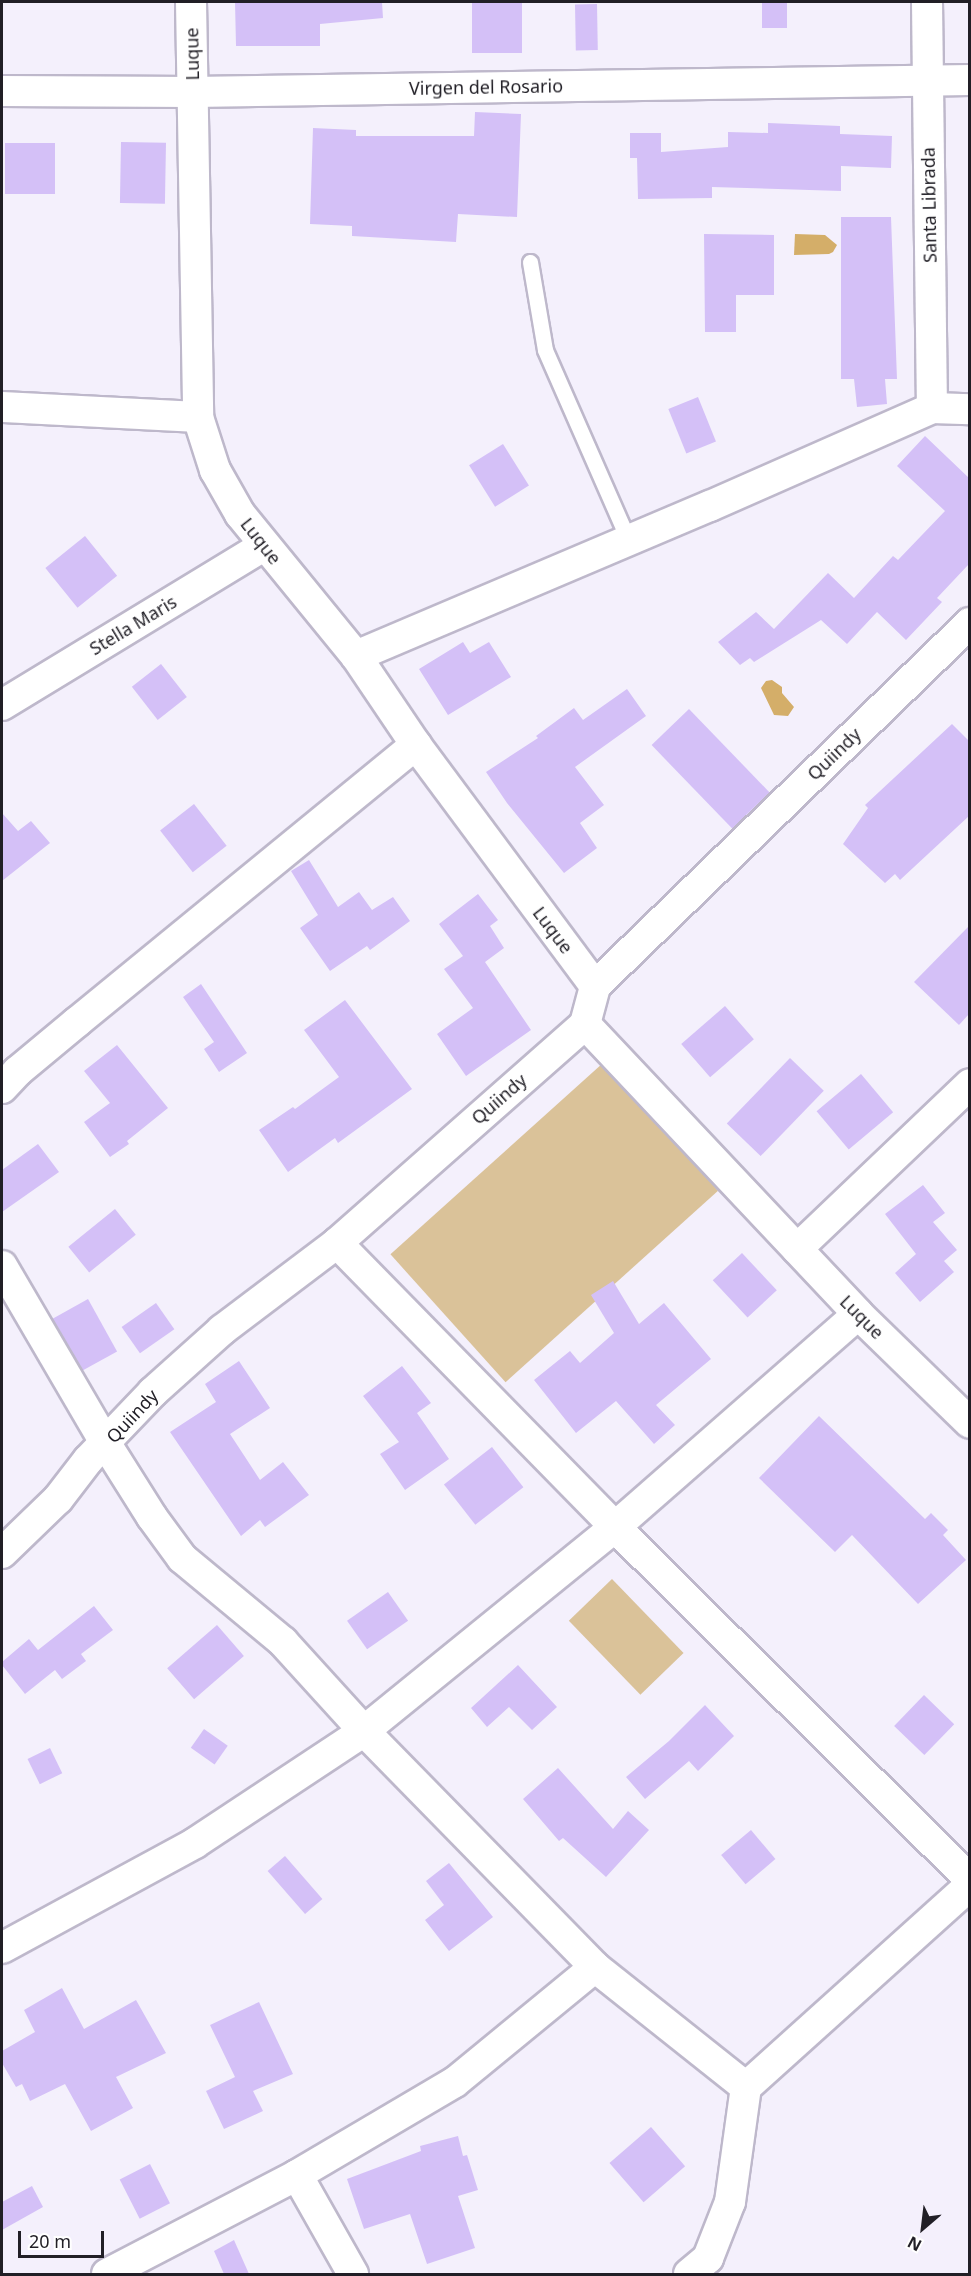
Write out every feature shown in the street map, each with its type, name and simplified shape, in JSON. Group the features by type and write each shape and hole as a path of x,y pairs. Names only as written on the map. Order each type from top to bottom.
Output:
{"street":[{"name":"Luque","path":"191,2 198,417 215,470 240,514 356,656 416,745 595,986"},
{"name":"Santa Librada","path":"927,2 932,408"},
{"name":"Virgen del Rosario","path":"2,91 193,92 969,80"},
{"path":"2,407 198,417"},
{"path":"356,656 629,541 932,408 969,409"},
{"name":"Stella Maris","path":"2,705 264,546"},
{"name":"Quiindy","path":"595,986 969,623"},
{"path":"2,1088 18,1071 416,745"},
{"path":"585,1024 595,986"},
{"name":"Luque","path":"585,1024 858,1314 969,1423"},
{"name":"Quiindy","path":"2,1553 58,1499 88,1460 106,1444 153,1392 222,1330 337,1243 585,1024"},
{"path":"797,1249 969,1084"},
{"path":"337,1243 615,1527 969,1879"},
{"path":"2,1266 106,1444 152,1517 183,1558 283,1642 364,1731 595,1967 746,2087"},
{"path":"2,1948 195,1844 364,1731 615,1527 858,1314"},
{"path":"689,2274 708,2258 730,2202 746,2087 969,1885"},
{"path":"107,2274 297,2175 455,2082 595,1967"},
{"path":"297,2175 353,2274"}],"lane":[{"path":"530,262 545,350 629,541"}],"shaded area":[{"path":"795,234 825,235 837,245 829,254 794,255"},
{"path":"772,680 782,687 782,693 794,707 788,716 774,715 761,688 766,681"},
{"path":"603,1063 718,1191 506,1382 390,1254"},
{"path":"612,1579 684,1653 640,1695 569,1621"}],"building":[{"path":"235,2 382,2 383,18 320,24 320,46 236,46"},
{"path":"472,2 522,2 522,53 472,53"},
{"path":"762,2 787,2 787,28 762,28"},
{"path":"575,4 597,4 598,50 576,50"},
{"path":"475,112 521,114 517,217 458,214 456,242 352,236 352,226 310,224 313,128 356,130 356,136 474,136"},
{"path":"768,123 840,126 840,134 892,136 891,168 841,166 841,191 712,187 712,198 638,199 637,158 630,158 630,133 661,133 661,152 728,147 728,132 768,133"},
{"path":"121,142 166,143 165,204 120,203"},
{"path":"5,143 55,143 55,194 5,194"},
{"path":"841,217 891,217 897,379 885,379 887,404 857,407 854,379 841,379"},
{"path":"704,234 774,235 774,295 736,295 736,332 705,332"},
{"path":"698,397 716,442 686,453 668,409"},
{"path":"925,436 969,478 969,564 937,598 942,602 906,640 877,612 847,644 821,620 754,662 750,658 740,665 718,642 756,612 774,629 828,573 854,598 893,556 898,560 945,511 897,466"},
{"path":"503,444 529,486 495,507 469,465"},
{"path":"85,536 117,576 77,608 45,568"},
{"path":"463,642 470,653 489,642 511,677 448,715 419,669"},
{"path":"161,664 187,697 158,720 132,687"},
{"path":"627,689 646,716 575,767 604,805 580,823 597,848 564,873 507,803 486,772 538,738 536,736 574,708 583,720"},
{"path":"689,709 770,792 732,829 652,745"},
{"path":"952,724 969,741 969,816 900,880 895,874 885,883 843,844 868,808 865,805"},
{"path":"194,804 227,846 193,872 160,830"},
{"path":"2,813 18,831 31,821 50,843 2,881"},
{"path":"309,860 338,907 359,892 372,910 393,897 410,921 370,950 367,946 330,971 300,928 318,915 291,871"},
{"path":"478,894 498,920 490,926 504,948 485,962 531,1030 466,1076 437,1034 473,1008 444,969 463,956 439,924"},
{"path":"969,926 969,1014 959,1025 914,982"},
{"path":"201,984 247,1053 219,1072 204,1049 214,1042 183,997"},
{"path":"345,1000 412,1089 338,1143 335,1138 288,1172 259,1130 293,1107 295,1109 339,1077 304,1030"},
{"path":"725,1006 754,1039 710,1077 681,1044"},
{"path":"117,1045 168,1108 127,1141 129,1144 110,1157 84,1122 110,1103 84,1071"},
{"path":"790,1058 824,1091 761,1156 727,1123"},
{"path":"861,1074 893,1112 849,1150 817,1111"},
{"path":"38,1144 59,1172 2,1212 2,1170"},
{"path":"923,1185 945,1213 933,1222 957,1250 944,1261 954,1272 920,1302 895,1273 916,1254 885,1214"},
{"path":"115,1209 136,1235 89,1272 68,1247"},
{"path":"742,1253 777,1290 748,1318 713,1280"},
{"path":"613,1281 639,1324 664,1303 711,1359 656,1405 675,1425 654,1444 616,1401 576,1433 534,1380 570,1351 580,1363 614,1333 591,1295"},
{"path":"88,1299 117,1351 81,1371 52,1319"},
{"path":"156,1303 174,1329 140,1353 122,1327"},
{"path":"239,1361 270,1408 230,1434 260,1480 283,1462 309,1495 265,1527 260,1520 241,1536 170,1432 216,1402 205,1384"},
{"path":"402,1366 431,1403 417,1413 449,1459 405,1490 380,1454 399,1442 363,1396"},
{"path":"819,1416 925,1519 931,1513 948,1530 943,1535 966,1560 918,1604 852,1535 835,1552 759,1478"},
{"path":"492,1447 523,1487 475,1525 444,1485"},
{"path":"388,1592 408,1621 367,1649 347,1621"},
{"path":"94,1606 113,1630 81,1654 86,1661 62,1679 55,1670 25,1694 2,1662 29,1639 38,1650"},
{"path":"217,1625 244,1656 194,1699 167,1668"},
{"path":"518,1665 557,1707 532,1730 509,1707 487,1727 471,1708"},
{"path":"924,1695 954,1724 924,1755 894,1726"},
{"path":"705,1705 734,1736 698,1771 689,1761 645,1799 626,1777 669,1741"},
{"path":"204,1729 228,1746 215,1764 191,1748"},
{"path":"50,1748 62,1773 40,1784 28,1759"},
{"path":"558,1768 613,1829 628,1811 649,1830 606,1877 563,1838 559,1841 523,1799"},
{"path":"751,1830 775,1859 746,1884 721,1855"},
{"path":"285,1856 322,1899 305,1914 268,1871"},
{"path":"449,1863 493,1917 449,1951 425,1920 444,1905 426,1881"},
{"path":"62,1988 84,2029 136,2000 166,2053 116,2077 133,2108 91,2131 65,2084 30,2101 22,2084 16,2087 2,2063 2,2051 35,2032 24,2010"},
{"path":"259,2002 293,2074 253,2091 263,2111 224,2129 206,2091 235,2077 210,2025"},
{"path":"651,2127 685,2166 644,2202 609,2163"},
{"path":"458,2136 463,2156 467,2155 478,2190 458,2196 475,2248 427,2264 410,2214 364,2229 347,2179 421,2151 420,2146"},
{"path":"150,2164 170,2203 140,2219 120,2179"},
{"path":"32,2186 43,2207 2,2230 2,2202"},
{"path":"234,2240 249,2274 224,2274 214,2251"}]}
